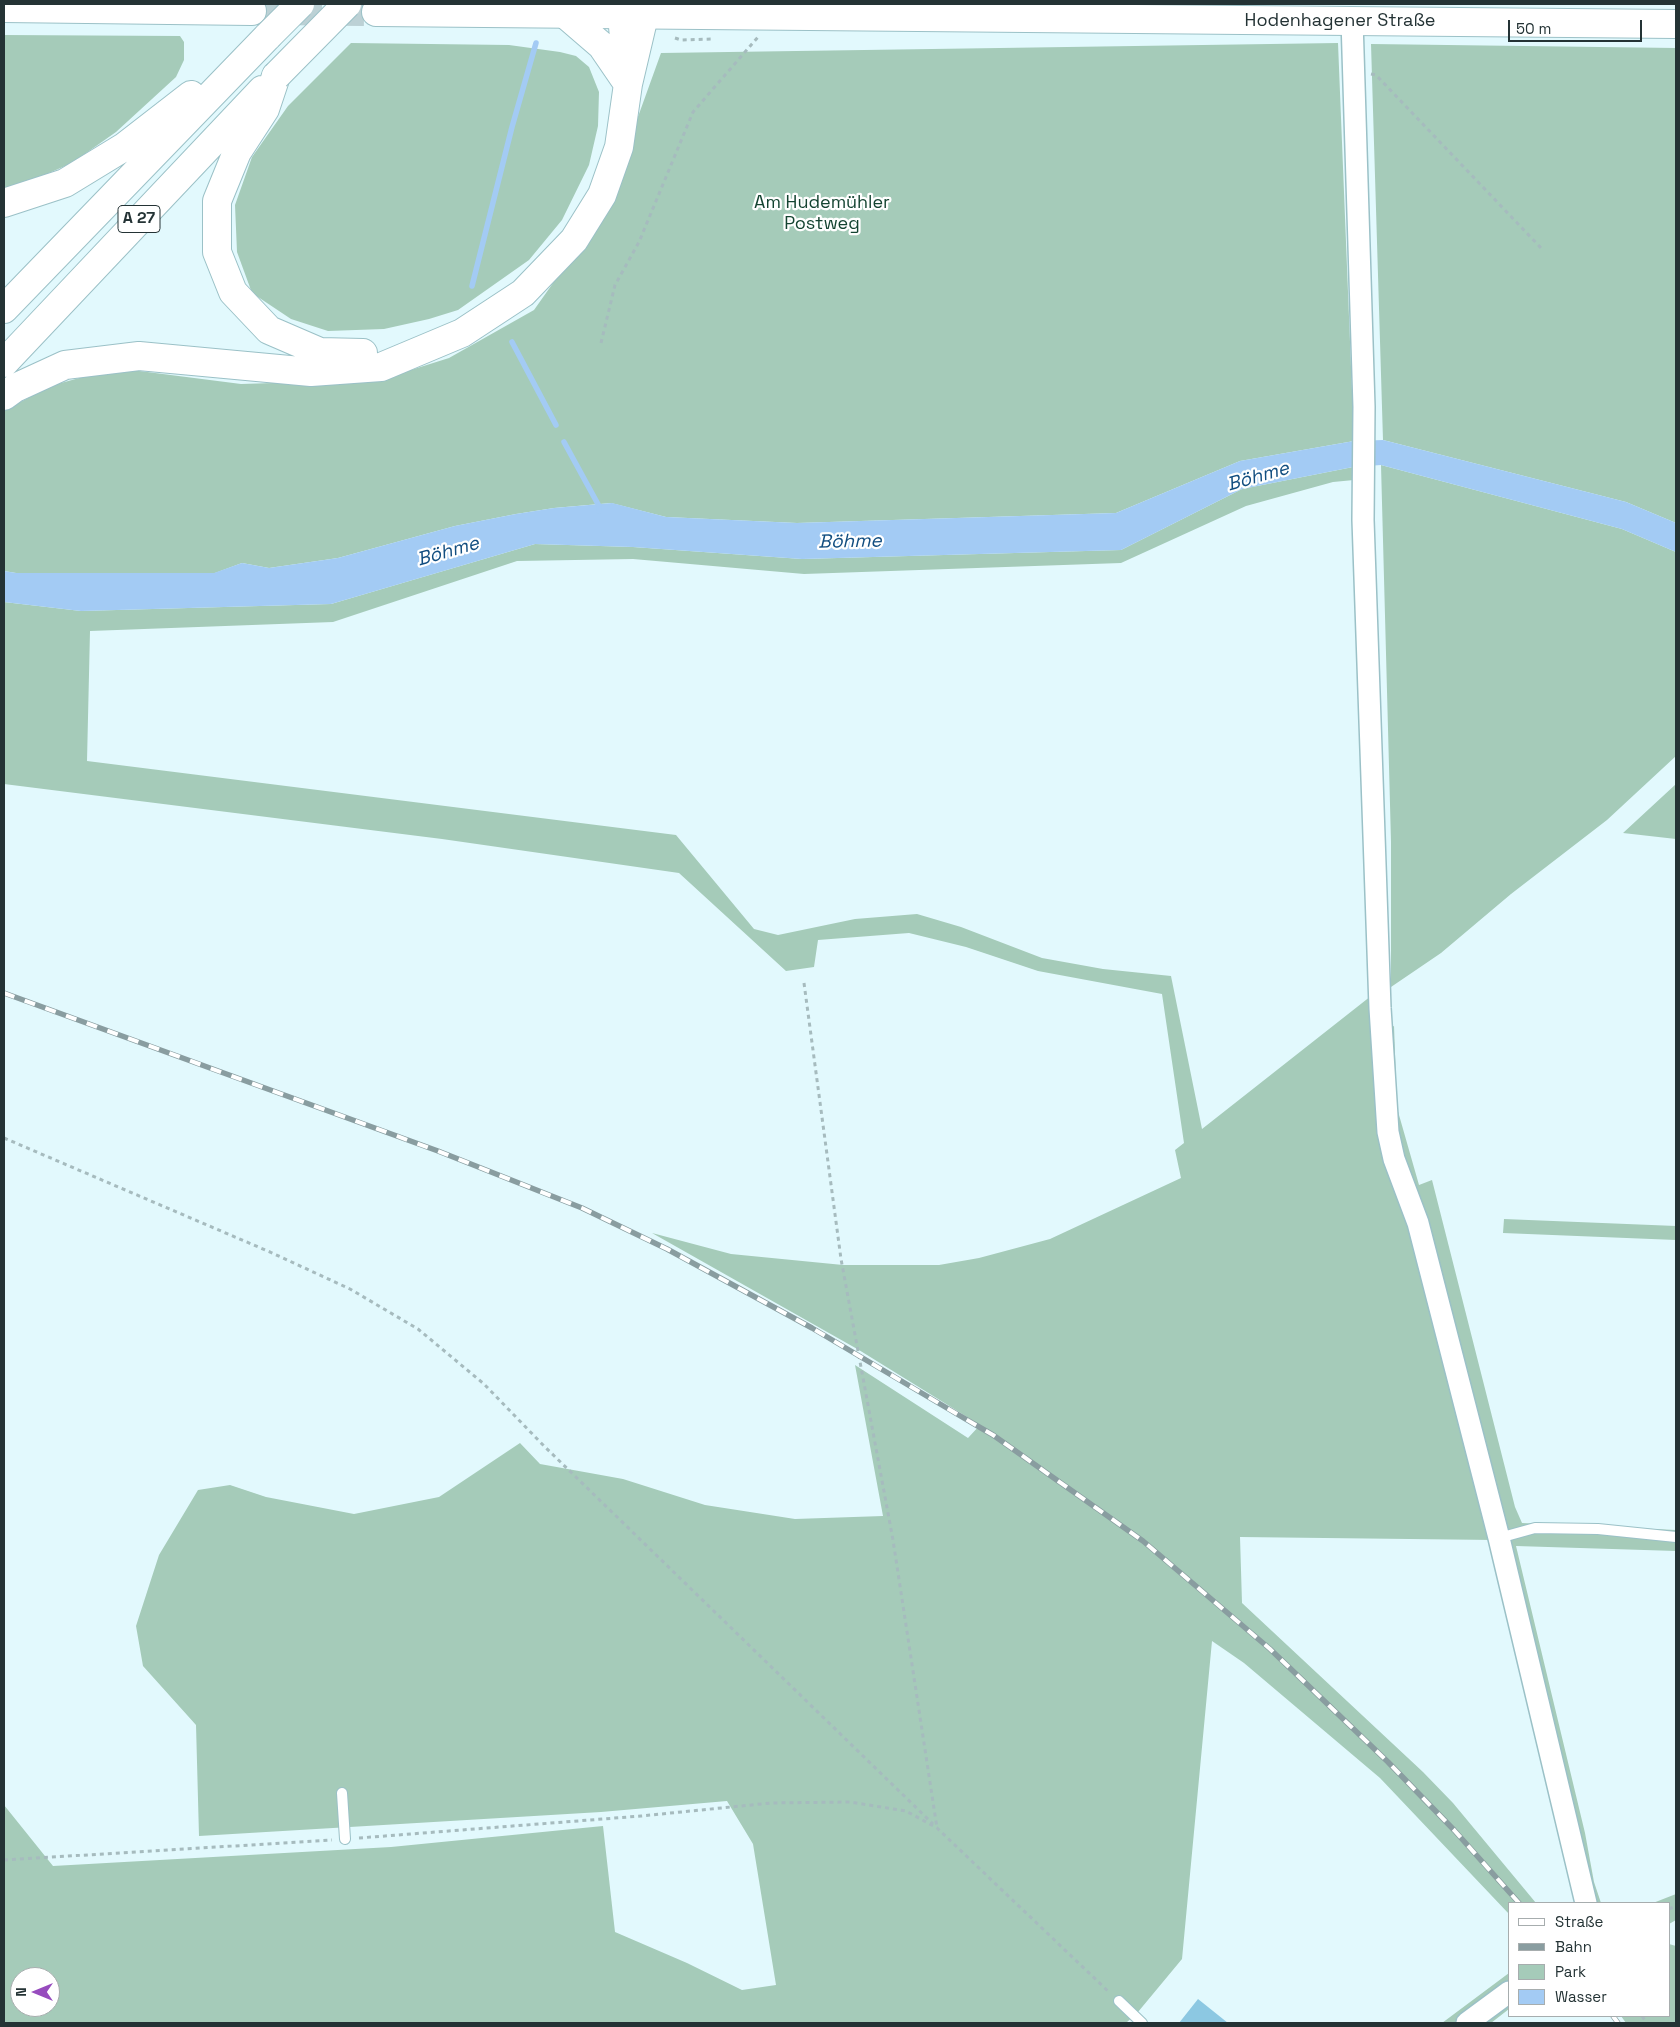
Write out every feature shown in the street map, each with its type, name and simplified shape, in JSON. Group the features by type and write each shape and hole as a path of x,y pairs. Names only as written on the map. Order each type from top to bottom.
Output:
{"main road":[{"name":"A 27","path":"4,309 300,4"},
{"name":"A 27","path":"4,363 276,76 347,4"},
{"path":"4,8 252,11"},
{"name":"Hodenhagener Straße","path":"376,12 1676,24"},
{"path":"566,15 602,46 628,84"},
{"path":"4,396 15,388 65,365 139,356 311,372 381,367 462,332 523,293 574,240 602,195 619,148 628,84 633,15"},
{"path":"4,203 65,183 124,147 268,36"},
{"path":"276,76 265,109 237,152 217,201 217,252 233,292 269,330 320,352 368,353 415,351"}],"street":[{"path":"1352,20 1364,407 1362,483 1380,1008 1388,1132 1394,1159 1418,1223 1499,1538 1586,1902"},
{"path":"1467,2023 1508,1993"}],"lane":[{"path":"1499,1538 1535,1528 1598,1530 1676,1537"},
{"path":"342,1793 344,1839"},
{"path":"1119,2001 1142,2023"}],"path":[{"path":"601,343 615,284 639,242 693,112 760,35 760,17"},
{"path":"1354,69 1376,75 1542,249"},
{"path":"804,983 841,1259 892,1540 937,1828"},
{"path":"4,1138 270,1252 350,1289 418,1329 484,1384 558,1460 937,1828 1119,2001"},
{"path":"4,1860 344,1839 640,1816 772,1803 850,1802 906,1811 937,1828"}],"green space":[{"path":"4,35 180,36 184,42 184,60 176,77 116,132 72,163 26,183 4,189"},
{"path":"351,43 509,45 576,56 589,67 599,92 598,126 589,165 562,220 529,260 458,310 429,319 384,329 328,331 291,319 252,293 237,252 235,205 252,157 288,106"},
{"name":"Am Hudemühler Postweg","path":"1338,43 1354,441 1240,461 1116,513 797,523 666,517 611,503 554,508 516,514 455,526 338,558 269,568 242,563 215,573 16,573 4,571 4,411 50,386 116,368 241,384 337,381 395,375 449,358 534,310 604,211 661,53"},
{"path":"1371,44 1676,48 1676,523 1626,502 1383,440"},
{"path":"1381,465 1622,529 1676,552 1676,756 1607,820 1511,894 1441,953 1391,987 1391,842"},
{"path":"1353,467 1354,480 1333,482 1246,506 1121,563 804,574 633,559 517,561 333,622 90,631 87,761 676,835 754,929 778,935 855,919 917,914 961,927 1042,958 1103,969 1171,976 1202,1129 1371,996 1374,1035 1394,1026 1397,1108 1419,1185 1432,1180 1515,1507 1522,1523 1676,1530 1676,1551 1516,1546 1585,1833 1594,1882 1601,1902 1577,1902 1494,1540 1240,1537 1242,1603 1423,1772 1453,1803 1535,1902 1508,1902 1508,1913 1380,1778 1244,1663 1212,1641 1182,1959 1138,2012 1126,2023 4,2023 4,1805 53,1866 391,1847 603,1826 615,1932 687,1963 742,1990 776,1985 753,1844 727,1801 601,1812 199,1836 196,1725 143,1666 136,1626 159,1555 198,1490 230,1485 266,1497 354,1514 439,1497 520,1443 540,1464 623,1479 705,1505 795,1519 883,1516 855,1365 968,1438 980,1425 859,1350 652,1233 731,1254 843,1265 939,1265 979,1258 1050,1239 1181,1178 1175,1150 1184,1143 1162,994 1038,971 966,947 909,933 818,940 814,967 786,971 679,873 442,839 4,784 4,602 81,611 331,604 535,544 633,547 802,559 1121,550 1242,489"},
{"path":"1676,784 1676,839 1623,833"},
{"path":"1504,1219 1676,1226 1676,1240 1503,1233"},
{"path":"1676,1894 1676,1920 1670,1923 1670,1902 1656,1902"},
{"path":"1670,1944 1676,1946 1676,2023 1626,2023 1622,2017 1670,2017"},
{"path":"1508,1974 1508,2010 1491,2023 1442,2023"}],"water":[{"name":"Böhme","path":"1383,440 1626,502 1676,523 1676,552 1622,529 1381,465 1353,467 1242,489 1121,550 802,559 633,547 535,544 331,604 81,611 4,602 4,571 16,573 214,573 242,563 269,568 338,558 455,526 516,514 554,508 612,503 666,517 797,523 1116,513 1240,461 1354,441"}],"building":[{"path":"1198,1999 1228,2023 1179,2023"}],"waterway":[{"path":"472,286 512,127 536,43"},
{"path":"512,342 556,425"},
{"path":"564,442 599,506 599,511"}],"tunnel":[{"path":"252,11 376,12"}],"railway":[{"path":"4,993 438,1151 582,1208 667,1249 812,1328 993,1435 1143,1541 1270,1649 1388,1762 1454,1830 1518,1902"},
{"path":"1614,2017 1618,2023"}]}
